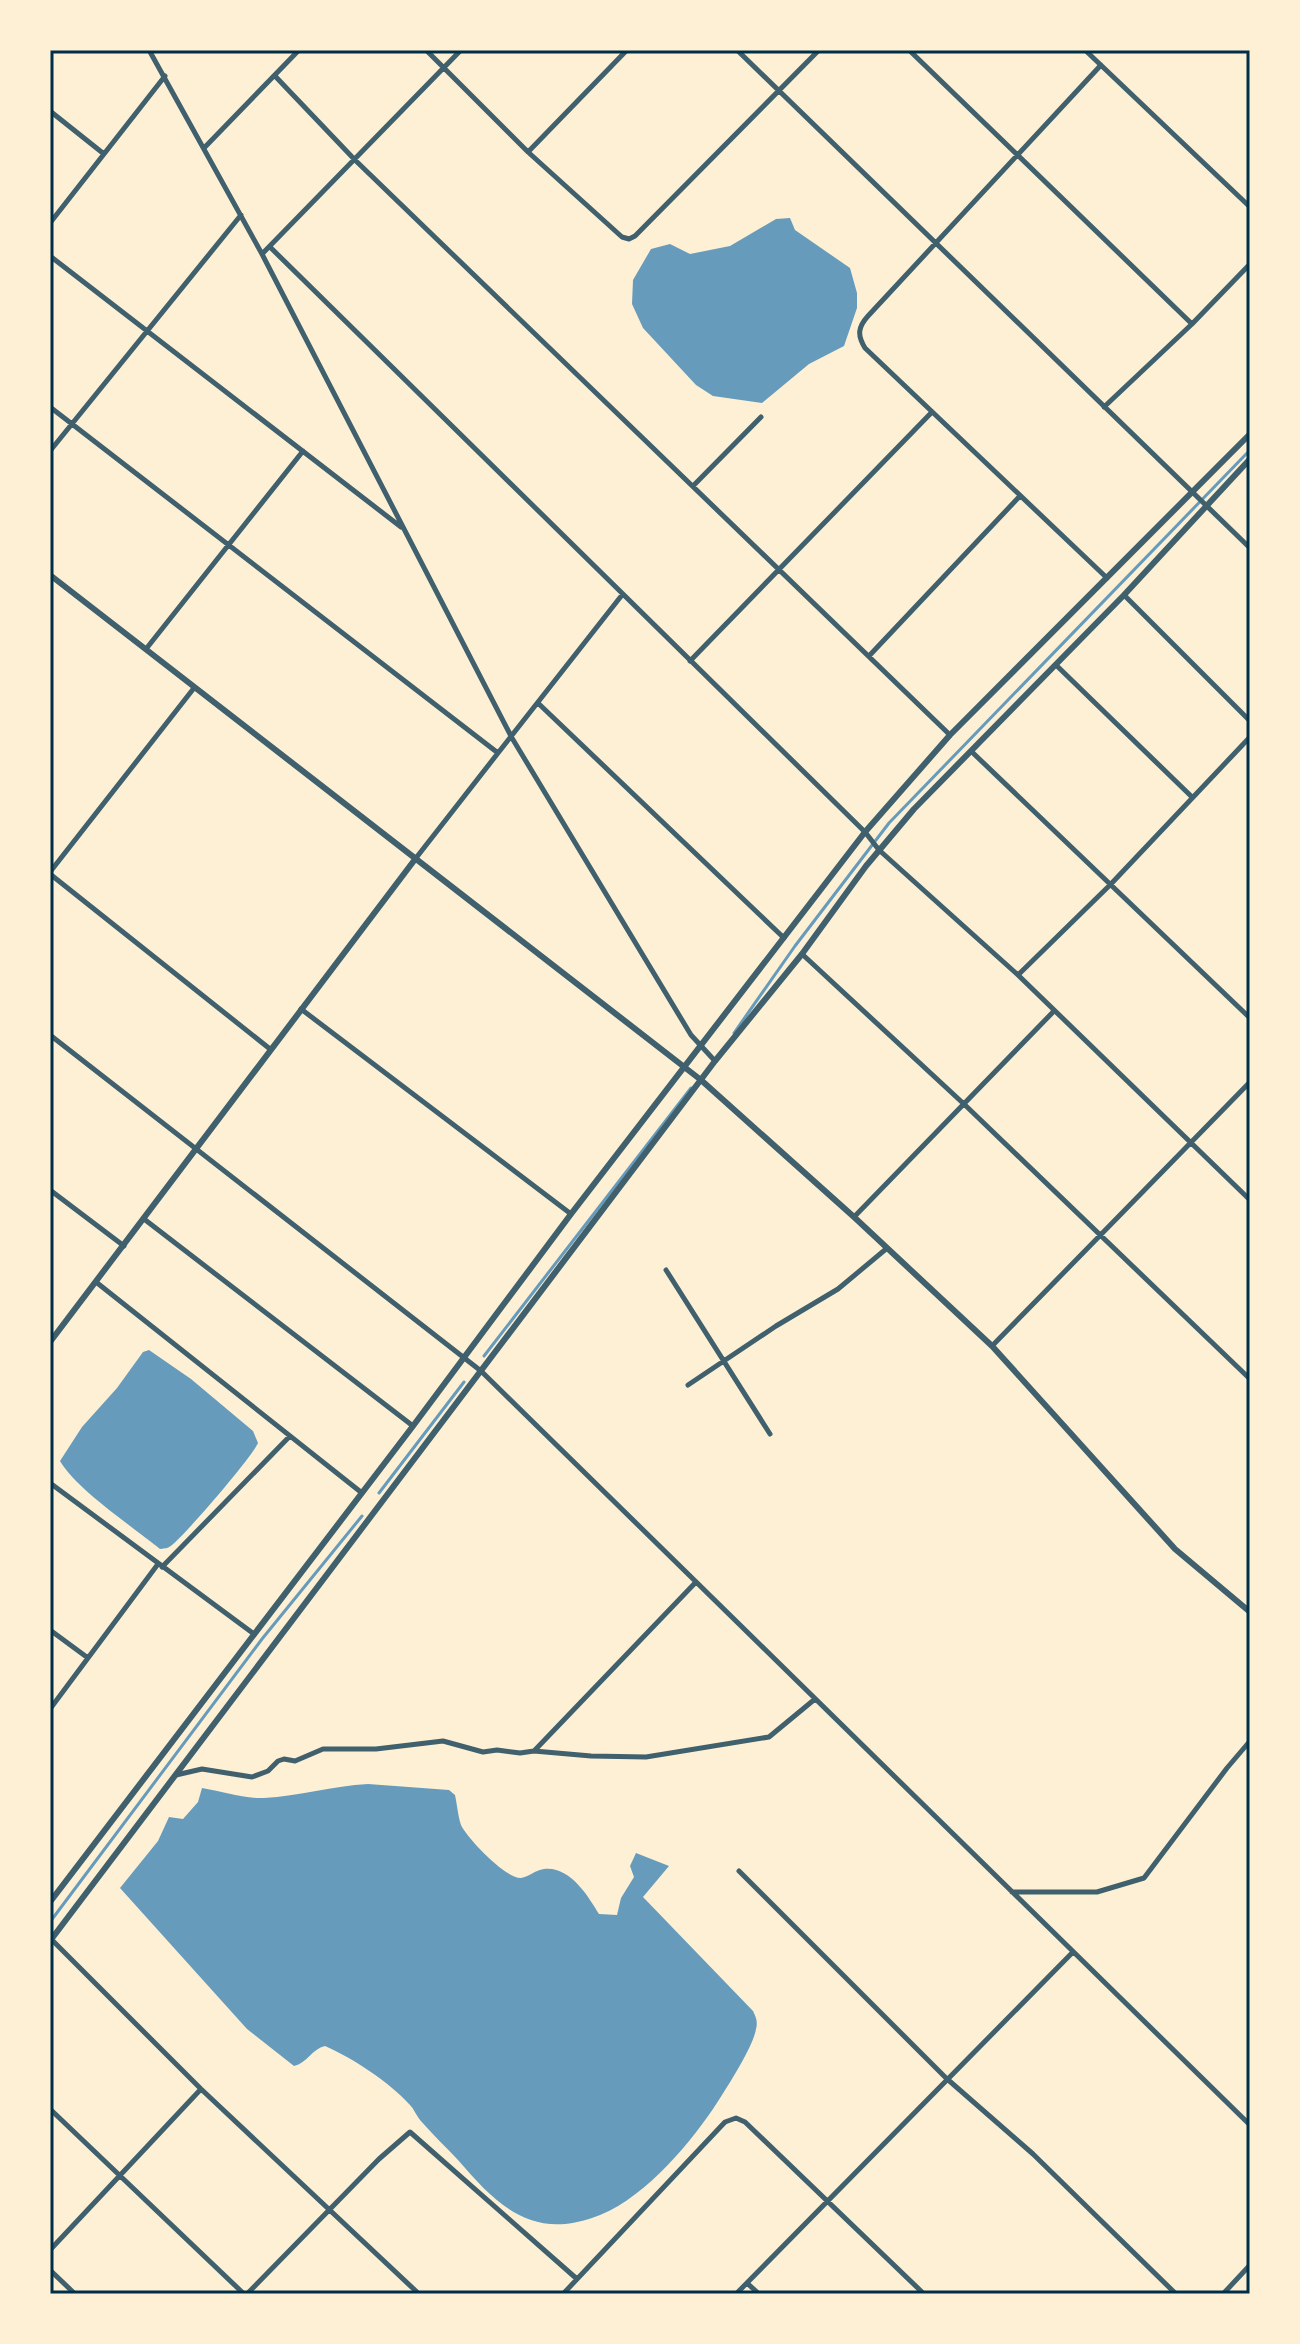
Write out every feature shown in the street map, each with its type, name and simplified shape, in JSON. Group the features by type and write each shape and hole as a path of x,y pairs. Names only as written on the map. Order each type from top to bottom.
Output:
{"street":[{"path":"149,50 262,254 512,738 700,1048 715,1061"},
{"path":"204,147 299,50"},
{"path":"426,50 528,152 622,237 629,239 819,50"},
{"path":"262,254 461,50"},
{"path":"528,152 627,50"},
{"path":"737,50 1250,548"},
{"path":"909,50 1192,324"},
{"path":"1085,50 1250,207"},
{"path":"1101,65 860,325 859,338 865,348 1107,578"},
{"path":"50,223 165,76"},
{"path":"275,76 355,160 950,735"},
{"path":"50,111 104,154"},
{"path":"50,451 241,215"},
{"path":"270,247 865,832 879,850 1018,975 1250,1200"},
{"path":"50,256 405,530"},
{"path":"1104,407 1250,264"},
{"path":"50,407 498,753"},
{"path":"690,661 932,412"},
{"path":"693,486 761,417"},
{"path":"50,1902 466,1359 571,1214 865,832 950,735 1250,434"},
{"path":"145,650 303,451"},
{"path":"419,2294 201,2089 51,1940 478,1369 715,1061 802,954 879,850 914,809 1124,595 1250,459"},
{"path":"869,656 1019,497"},
{"path":"50,575 701,1080 992,1346 1175,1549 1250,1612"},
{"path":"52,1336 124,1246 416,858 622,595"},
{"path":"1124,595 1250,721"},
{"path":"1056,665 1192,797"},
{"path":"194,688 50,873 270,1049"},
{"path":"539,704 785,939"},
{"path":"1018,975 1110,885 1250,737"},
{"path":"972,752 1250,1018"},
{"path":"802,954 965,1105 1250,1379"},
{"path":"300,1009 571,1214"},
{"path":"854,1217 1054,1011"},
{"path":"50,1035 478,1369 1250,2125"},
{"path":"992,1346 1250,1082"},
{"path":"50,1190 124,1246"},
{"path":"144,1219 413,1426"},
{"path":"688,1385 838,1289 886,1249"},
{"path":"666,1270 770,1434"},
{"path":"96,1282 362,1493"},
{"path":"50,1709 160,1566 290,1436"},
{"path":"50,1483 254,1634"},
{"path":"534,1751 696,1582"},
{"path":"50,1630 88,1658"},
{"path":"176,1775 202,1769 252,1777 268,1771 278,1761 295,1761 323,1749 376,1749 443,1741 483,1752 534,1751 646,1757 769,1737 815,1699"},
{"path":"1011,1892 1097,1892 1144,1878 1250,1741"},
{"path":"739,1871 946,2078 1033,2154 1176,2294"},
{"path":"736,2294 1072,1953"},
{"path":"50,2250 201,2089"},
{"path":"50,2109 246,2294 379,2159 410,2132 577,2279"},
{"path":"563,2294 725,2122 736,2118 745,2122 924,2294"},
{"path":"1223,2294 1250,2265"},
{"path":"50,2270 75,2294"},
{"path":"747,2283 759,2294"}],"water":[{"path":"790,218 795,230 850,268 857,293 857,308 844,346 809,364 762,403 713,396 696,385 643,328 632,304 633,280 651,249 670,244 690,254 730,246 776,219"},
{"path":"149,1350 191,1379 253,1431 258,1443 232,1479 190,1527 170,1546 160,1549 92,1495 60,1461 82,1427 117,1388 143,1352"},
{"path":"368,1784 449,1790 455,1795 461,1825 497,1865 514,1877 521,1878 544,1869 562,1872 577,1884 599,1914 617,1915 621,1898 634,1877 630,1866 636,1853 669,1866 643,1897 753,2011 757,2024 750,2047 702,2125 675,2158 644,2188 610,2211 570,2223 550,2224 516,2213 486,2191 410,2105 370,2071 325,2046 294,2066 247,2029 120,1888 158,1841 169,1817 183,1819 198,1802 202,1788 264,1798"}],"waterway":[{"path":"734,1033 795,946 889,823 1250,450"},
{"path":"484,1356 691,1088"},
{"path":"379,1493 464,1382"},
{"path":"50,1922 262,1639 362,1516"}]}
